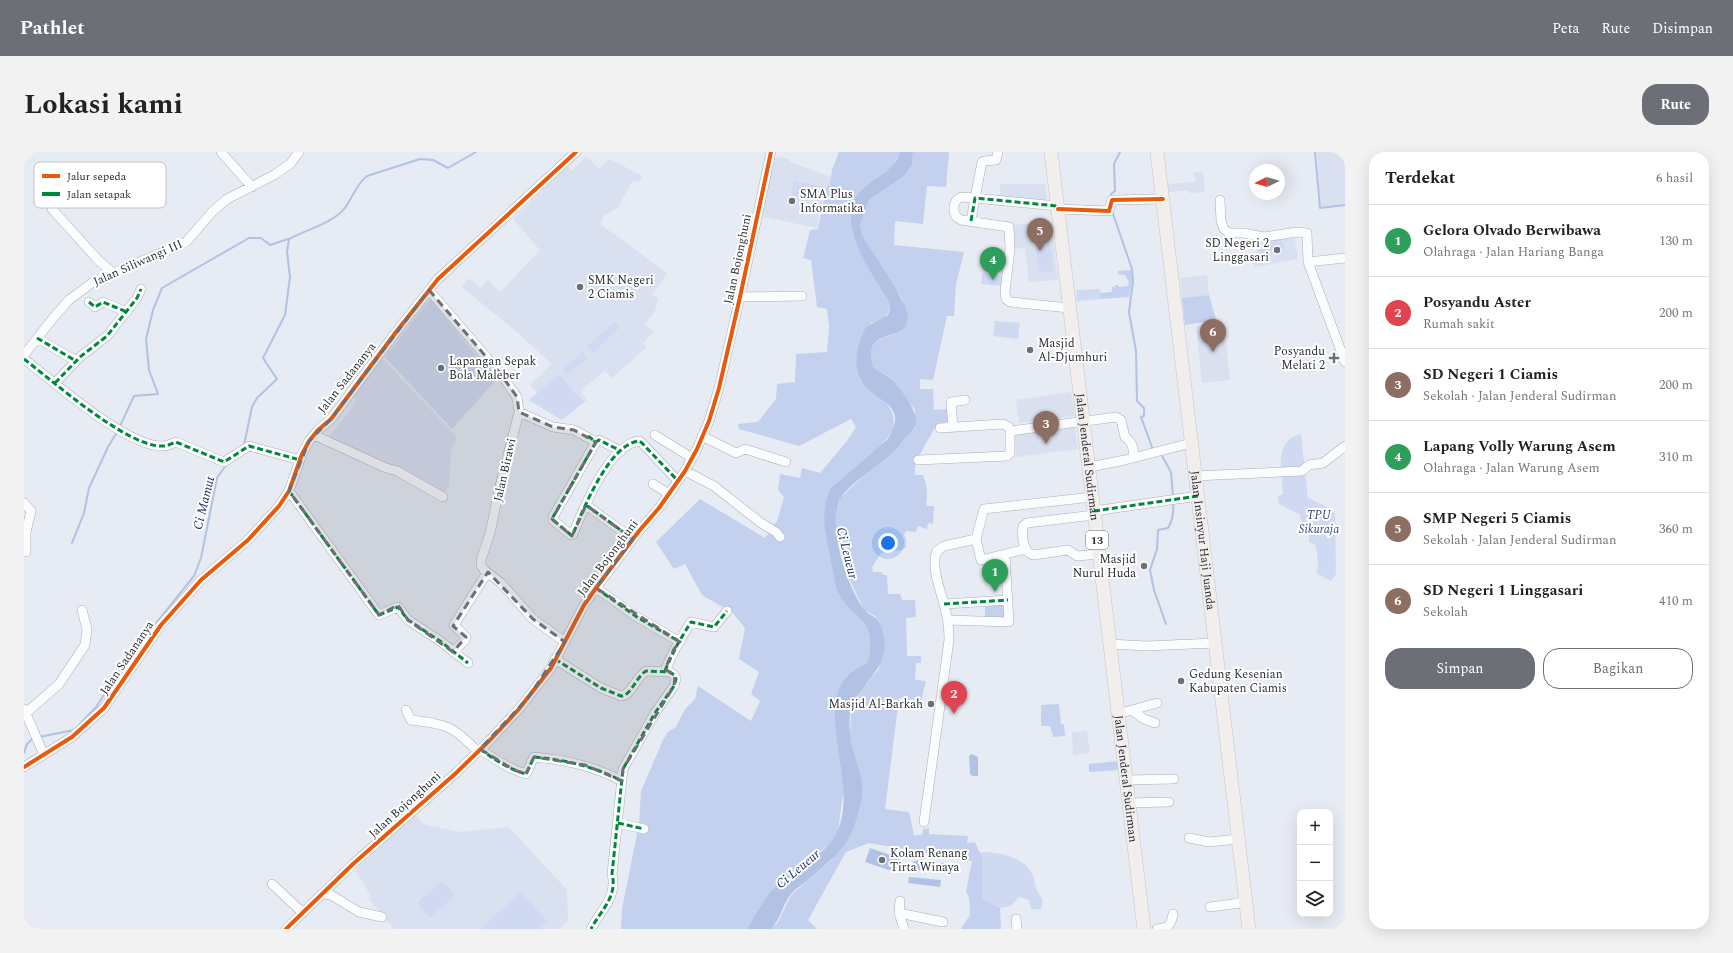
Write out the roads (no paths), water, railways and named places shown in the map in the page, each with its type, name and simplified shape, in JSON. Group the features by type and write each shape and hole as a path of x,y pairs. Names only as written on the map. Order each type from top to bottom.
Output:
{"highway":[{"name":"Jalan Jenderal Sudirman","path":"1051,152 1144,929"},
{"name":"Jalan Insinyur Haji Juanda","path":"1157,152 1249,929"}],"street":[{"path":"221,152 252,187"},
{"name":"Jalan Siliwangi III","path":"24,355 69,300 93,282 186,242 213,211 227,200 274,175 290,164 299,152"},
{"name":"Jalan Sadananya","path":"24,767 72,737 104,708 161,625 201,580 248,540 279,506 289,491 300,460 314,435 331,419 429,290 446,271 576,152"},
{"name":"Jalan Bojonghuni","path":"286,929 324,894 353,864 479,751 518,710 555,659 584,605 632,539 649,521 685,471 702,436 719,388 771,152"},
{"path":"971,221 982,162 996,160 998,152"},
{"path":"1069,308 1010,302 1006,299 1010,249 1009,227 957,218 954,209 956,201 959,198 975,198 1109,211 1112,200 1163,200"},
{"path":"1220,200 1221,221 1224,229 1229,233 1243,233 1264,237 1305,232 1307,236 1308,262 1345,362"},
{"path":"52,209 99,261 113,273"},
{"path":"1308,262 1345,258"},
{"path":"56,382 76,362 107,336 127,312 139,295 141,289"},
{"name":"Jalan Birawi","path":"429,290 500,373 517,397 519,412 500,486 490,533 481,560 481,565 488,573"},
{"path":"740,297 802,296"},
{"path":"90,302 95,307 103,302 127,312"},
{"path":"37,338 76,362"},
{"path":"24,358 117,430 154,445 166,446 176,442 224,462 228,461 245,448 300,460"},
{"path":"953,428 951,402 965,400"},
{"path":"519,412 553,427 574,430 596,442 599,440 621,451"},
{"path":"1010,431 1119,417 1125,437 1130,440 1132,444 1134,457"},
{"path":"918,460 1007,456 1010,453 1010,431 1009,427 1003,424 940,428"},
{"path":"314,435 386,468 398,471 443,497"},
{"path":"655,435 692,458"},
{"path":"702,436 736,453 745,449 786,462"},
{"path":"596,442 553,517 553,520 571,535 573,534 601,475 621,451 633,443 639,442 678,481"},
{"path":"1088,467 1191,443"},
{"path":"1195,476 1302,471 1309,465 1323,463 1345,446"},
{"path":"685,471 714,486 761,523 776,532 780,538"},
{"path":"653,484 669,494"},
{"path":"289,491 379,616 398,606 408,620 468,663"},
{"path":"1099,554 1077,556 1068,550 1032,555 1028,554 1023,528 1024,524 1198,496"},
{"path":"1026,549 1005,556 981,560 976,539 984,509 1092,497"},
{"path":"24,503 31,511 26,532 26,552"},
{"path":"586,504 632,539"},
{"path":"924,822 949,640 944,604 938,588 936,563 937,551 944,546 976,539"},
{"path":"947,620 1009,622 1005,556"},
{"path":"453,652 465,640 466,637 454,624 488,573 501,583 533,619 565,642"},
{"path":"596,588 637,616 680,642"},
{"path":"944,604 1008,600"},
{"path":"44,755 25,711 59,684 85,645 87,629 82,610"},
{"path":"665,671 674,649 680,642 691,622 714,627 727,611"},
{"path":"1110,644 1146,646 1215,643"},
{"path":"555,659 601,688 621,696 629,693 635,681 646,671 665,671 670,672 675,676 674,686 659,707 623,769 612,874 614,884 611,898 591,929"},
{"path":"1118,714 1157,703"},
{"path":"406,710 410,720 438,723 450,727 461,734 479,751 514,770 526,774 534,757 567,760 605,772 622,781"},
{"path":"1133,711 1144,719 1155,723"},
{"path":"1126,780 1174,779"},
{"path":"1129,803 1168,802"},
{"path":"618,823 644,829"},
{"path":"1189,838 1209,842 1238,839"},
{"path":"272,884 302,913"},
{"path":"324,894 331,895 359,912 382,917"},
{"path":"1210,907 1240,903 1245,897"},
{"path":"900,901 899,913 904,929"},
{"path":"899,913 943,922"},
{"path":"1158,929 1169,927 1173,914"},
{"path":"1016,919 1017,929"}],"water":[{"name":"Ci Leueur","path":"900,152 913,152 912,165 904,176 869,200 860,225 862,235 896,290 907,310 908,317 905,326 900,331 878,340 873,345 871,354 873,367 890,378 903,393 914,412 916,423 913,430 893,452 844,493 839,501 836,515 839,550 847,576 857,599 865,611 879,622 883,632 885,645 883,656 879,665 874,674 861,690 851,710 851,738 862,783 861,802 855,825 845,844 832,859 791,894 777,921 771,929 747,929 759,908 773,889 792,873 814,858 833,840 842,814 842,772 836,730 835,710 838,692 846,677 868,661 870,646 869,634 866,626 842,600 836,588 825,529 824,514 830,489 887,440 894,427 895,418 893,410 888,404 867,388 858,373 857,353 866,327 888,315 890,309 889,302 864,260 857,244 852,228 851,213 855,199 866,186 890,168 898,158"},
{"path":"972,754 978,757 978,776 972,776 970,774 969,756"},
{"name":"Kolam Renang Tirta Winaya","path":"870,848 899,858 895,872 865,862"},
{"name":"Kolam Renang Tirta Winaya","path":"917,860 923,862 925,866 944,863 947,866 947,871 941,873 922,872 922,869 913,873 909,870 909,865"},
{"name":"Kolam Renang Tirta Winaya","path":"909,877 941,880 940,887 908,883"}],"waterway":[{"name":"Ci Mamut","path":"244,445 252,407 257,398 277,379 263,358 285,315 290,277 287,252 289,239 326,222 339,214 347,205 357,187 367,176 420,159 433,160 448,168 476,152"},
{"path":"1111,198 1111,194 1115,191 1114,164 1120,152"},
{"path":"1315,152 1320,208 1345,205"},
{"path":"1112,211 1132,269 1133,281 1129,312 1136,351 1137,401 1144,408 1144,416 1141,417 1153,450"},
{"path":"120,426 134,396 158,394 149,370 146,339 153,310 162,288 249,238 261,238 270,245 288,239"},
{"path":"72,543 84,513 89,488 108,447 117,432"},
{"path":"1161,454 1171,472 1173,497"},
{"name":"Ci Mamut","path":"80,724 96,707 129,657 194,576 201,558 217,478 226,465"},
{"path":"1166,624 1154,590 1150,570 1157,549 1158,530 1168,528 1170,525 1173,516 1173,502"},
{"name":"Ci Mamut","path":"39,737 74,730"},
{"name":"Ci Mamut","path":"24,753 27,744 33,738"}],"place":[{"name":"SMA Plus Informatika","path":"792,201"},
{"name":"SD Negeri 2 Linggasari","path":"1277,250"},
{"name":"SMP Negeri 5 Ciamis","path":"1040,251"},
{"name":"Lapang Volly Warung Asem","path":"993,280"},
{"name":"SMK Negeri 2 Ciamis","path":"580,287"},
{"name":"Masjid Al-Djumhuri","path":"1030,350"},
{"name":"SD Negeri 1 Linggasari","path":"1213,352"},
{"name":"Posyandu Melati 2","path":"1334,358"},
{"name":"Lapangan Sepak Bola Maleber","path":"441,368"},
{"name":"SD Negeri 1 Ciamis","path":"1046,444"},
{"name":"Masjid Nurul Huda","path":"1144,566"},
{"name":"Gelora Olvado Berwibawa","path":"995,592"},
{"name":"Gedung Kesenian Kabupaten Ciamis","path":"1181,681"},
{"name":"Masjid Al-Barkah","path":"931,704"},
{"name":"Posyandu Aster","path":"954,714"},
{"name":"Kolam Renang Tirta Winaya","path":"882,860"}],"park label":[{"name":"TPU Sikuraja","path":"1319,522"}]}
